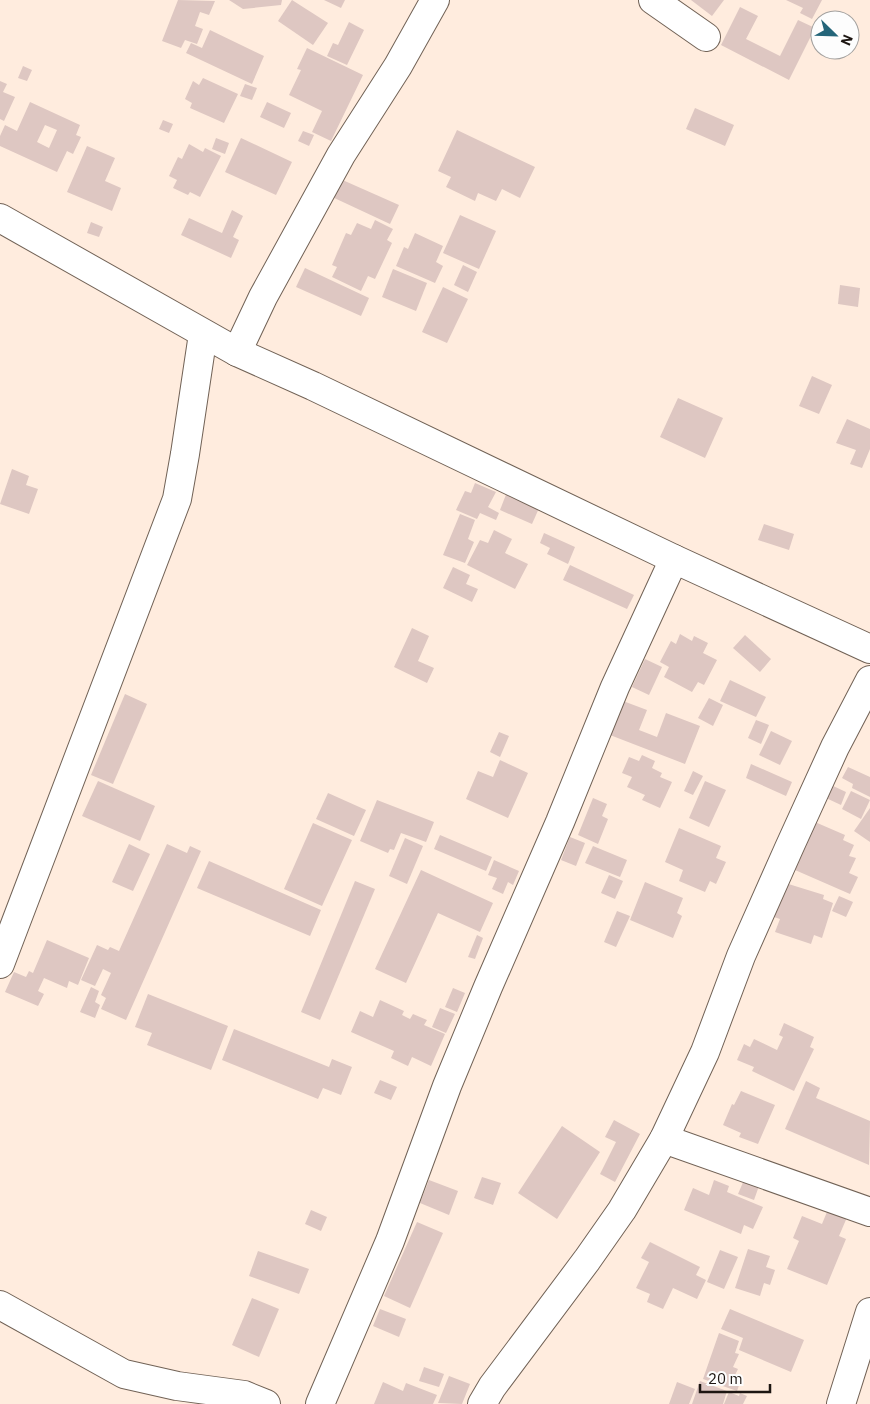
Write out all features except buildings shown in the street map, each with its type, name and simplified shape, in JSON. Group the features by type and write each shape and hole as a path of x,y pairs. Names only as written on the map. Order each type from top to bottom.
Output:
{"street":[{"path":"237,352 263,296 341,155 398,66 435,0"},
{"path":"653,0 706,37"},
{"path":"0,218 237,352 313,386 674,559 870,649"},
{"path":"0,964 176,499 204,334"},
{"path":"320,1404 390,1241 447,1086 480,1005 563,814 615,687 674,559"},
{"path":"482,1404 492,1387 622,1210 664,1139 705,1052 741,956 789,848 835,747 870,680"},
{"path":"664,1139 870,1212"},
{"path":"0,1305 124,1374 177,1386 244,1395 266,1404"},
{"path":"841,1404 870,1312"}]}
